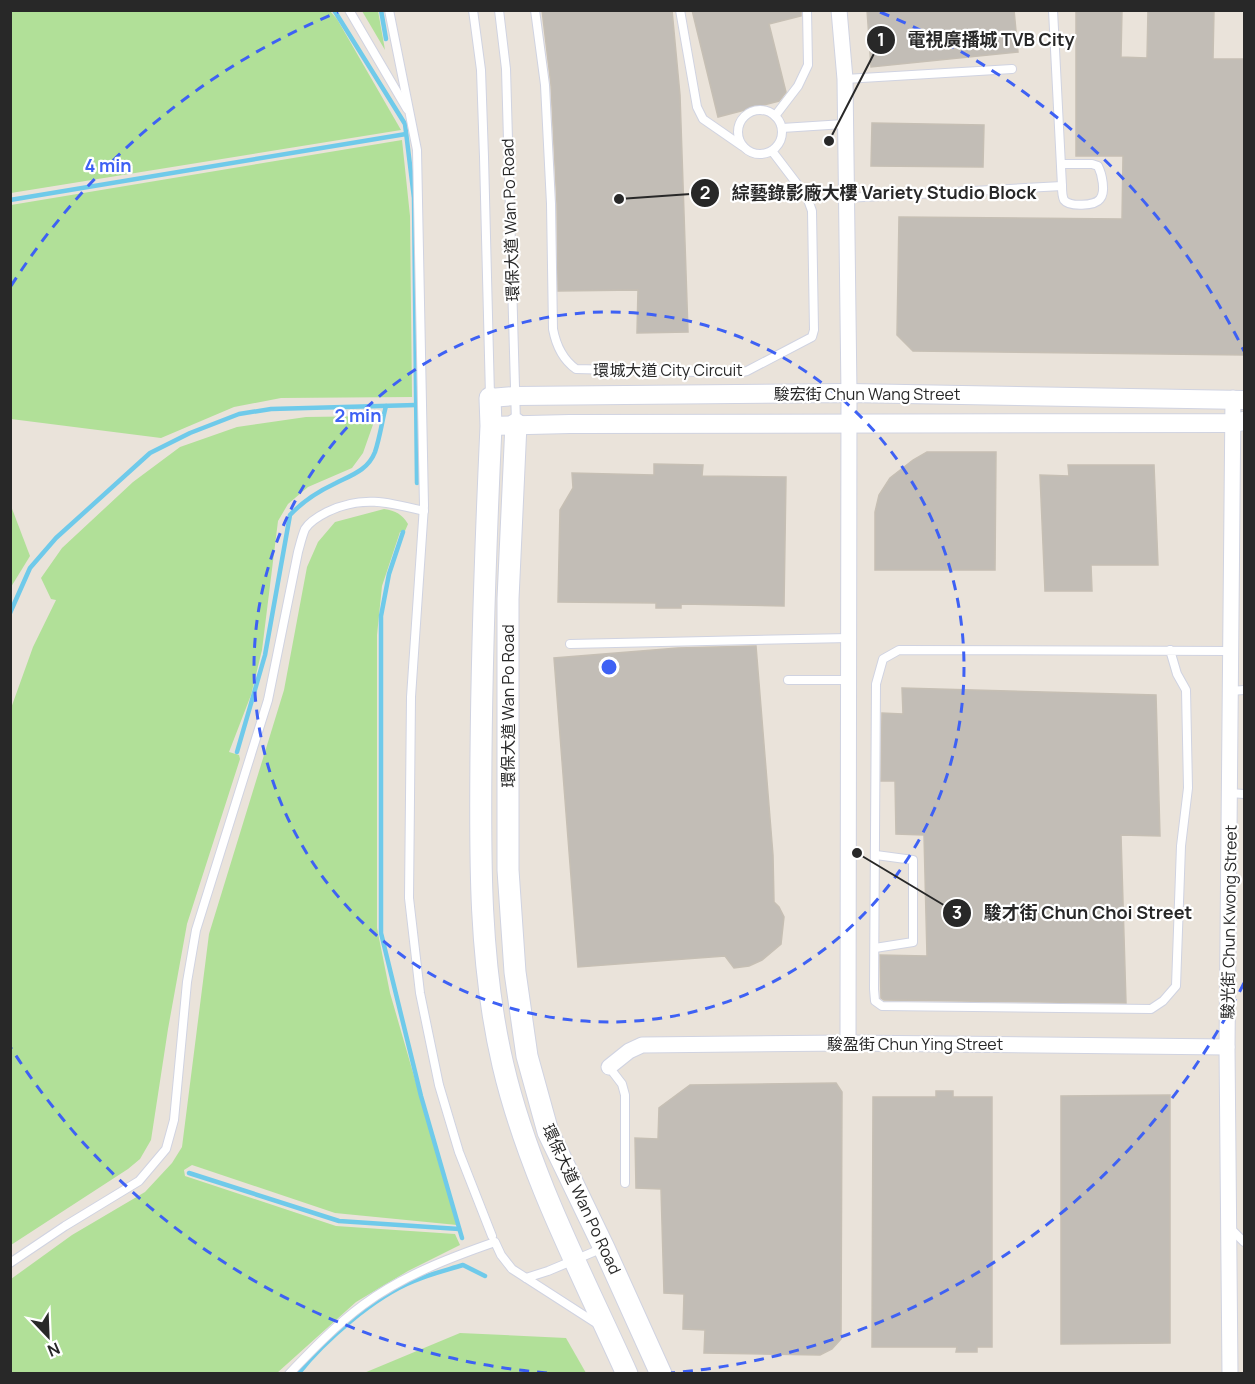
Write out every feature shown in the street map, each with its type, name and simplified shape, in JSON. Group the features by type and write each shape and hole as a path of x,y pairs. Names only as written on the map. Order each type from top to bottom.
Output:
{"main road":[{"name":"環保大道 Wan Po Road","path":"490,398 491,426 483,610 480,871 486,975 503,1065 525,1142 627,1374"},
{"name":"環保大道 Wan Po Road","path":"516,424 508,599 508,870 515,972 527,1056 548,1132 661,1374"}],"street":[{"path":"839,10 845,79 849,393 848,1043"},
{"name":"駿宏街 Chun Wang Street","path":"490,398 849,393 1239,399"},
{"name":"駿光街 Chun Kwong Street","path":"1230,1374 1227,1047 1237,794 1237,690 1230,651 1239,399"},
{"name":"駿宏街 Chun Wang Street","path":"491,426 516,424 1238,422"},
{"name":"駿盈街 Chun Ying Street","path":"609,1067 629,1051 642,1045 848,1043 1227,1047"}],"lane":[{"path":"349,10 410,116"},
{"path":"389,10 417,150 424,511 411,697 409,898 420,993 439,1085 459,1152 492,1236"},
{"name":"環保大道 Wan Po Road","path":"473,10 483,124 490,398"},
{"name":"環保大道 Wan Po Road","path":"499,10 506,69 516,424"},
{"name":"環城大道 City Circuit","path":"535,10 545,85 551,204 553,328 555,343 568,363 576,369 738,373 747,371 812,337 814,330 812,211 807,197 772,151"},
{"path":"680,10 697,107 703,119 742,146 756,155 772,151 781,141 782,128 776,116 760,110 745,116 738,130 742,146"},
{"path":"776,116 798,86 808,65 807,10"},
{"path":"1053,10 1060,165 1063,197 1065,202 1071,204 1094,203 1100,199 1103,192 1101,172 1098,166 1092,164 1060,165"},
{"path":"845,79 1012,69"},
{"path":"782,128 844,124"},
{"path":"846,198 1062,186"},
{"path":"10,1263 139,1181 166,1149 174,1120 187,982 196,930 268,700 298,552 305,529 318,516 335,508 361,501 390,502 424,511"},
{"path":"570,644 849,638"},
{"path":"1170,650 1177,674 1186,690 1188,788 1181,846 1176,986 1163,1001 1151,1009 888,1008 875,1001 876,684 883,659 899,650 1170,650 1230,651"},
{"path":"788,680 849,680"},
{"path":"875,948 913,942 913,860 876,855"},
{"path":"609,1067 624,1089 625,1095 625,1183"},
{"path":"1229,1227 1245,1242"},
{"path":"289,1374 325,1336 364,1304 403,1280 452,1257 495,1242 501,1255 512,1269 608,1331"},
{"path":"526,1278 548,1272 604,1248"}],"green space":[{"path":"11,10 330,11 337,19 401,130 11,193"},
{"path":"362,11 378,11 385,50"},
{"path":"402,140 410,216 412,397 281,398 234,407 161,438 11,419 11,205"},
{"path":"376,416 363,453 352,468 308,487 288,504 278,521 262,650 251,695 229,752 239,755 240,759 187,924 151,1140 140,1159 128,1169 11,1245 10,711 33,647 56,600 51,599 41,578 62,548 133,482 180,447 237,427 306,417"},
{"path":"11,506 30,556 10,587"},
{"path":"384,509 398,514 408,524 405,531 400,532 382,586 377,635 377,928 390,993 457,1225 335,1213 192,1165 184,1170 185,1176 336,1226 455,1234 460,1245 408,1271 356,1302 277,1373 11,1373 11,1279 72,1235 145,1192 172,1163 182,1147 209,934 284,690 307,567 318,542 335,522"},
{"path":"460,1333 566,1338 586,1373 364,1373"}],"building":[{"path":"542,10 672,10 680,95 688,332 637,333 638,290 558,291 557,204 551,85"},
{"path":"692,10 801,10 801,16 769,24 786,92 779,101 718,117"},
{"path":"867,10 1014,10 1018,52 871,67"},
{"path":"1076,10 1122,10 1121,57 1147,58 1148,10 1214,10 1213,59 1245,59 1245,355 913,351 897,335 899,217 1122,219 1123,156 1076,156"},
{"path":"872,123 984,125 983,167 871,166"},
{"path":"927,452 996,452 995,570 875,570 875,512 879,495 890,478"},
{"path":"654,464 703,465 702,476 786,477 784,606 681,604 681,608 656,608 656,603 558,602 560,510 573,488 572,473 654,475"},
{"path":"1068,465 1154,465 1158,565 1091,565 1092,591 1045,591 1040,475 1069,476"},
{"path":"756,646 773,855 774,902 784,917 781,944 762,960 749,966 734,968 725,956 578,967 554,658 678,648"},
{"path":"902,688 1156,695 1160,836 1121,835 1126,1003 884,1000 881,998 880,955 927,956 924,835 896,834 895,781 881,781 882,713 903,714"},
{"path":"836,1083 842,1092 841,1339 832,1349 820,1355 704,1353 705,1330 683,1329 684,1294 664,1293 661,1189 636,1188 635,1138 658,1139 659,1108 690,1085"},
{"path":"936,1091 953,1091 953,1097 992,1097 992,1347 977,1347 977,1352 956,1352 957,1347 872,1347 873,1097 936,1097"},
{"path":"1170,1095 1170,1343 1061,1344 1061,1096"}],"waterway":[{"path":"334,10 405,124 414,198 417,483"},
{"path":"381,10 386,39"},
{"path":"10,200 406,134"},
{"path":"10,613 30,568 56,538 150,453 190,433 239,414 271,409 416,405"},
{"path":"237,752 265,655 290,515 312,497 364,468 375,452 386,406"},
{"path":"403,532 389,574 381,616 381,933 421,1096 462,1238"},
{"path":"189,1173 339,1221 459,1229"},
{"path":"298,1374 322,1347 351,1321 399,1288 426,1276 463,1265 485,1276"}],"place":[{"name":"電視廣播城 TVB City","path":"829,141"},
{"name":"綜藝錄影廠大樓 Variety Studio Block","path":"619,199"},
{"name":"駿才街 Chun Choi Street","path":"857,853"}]}
